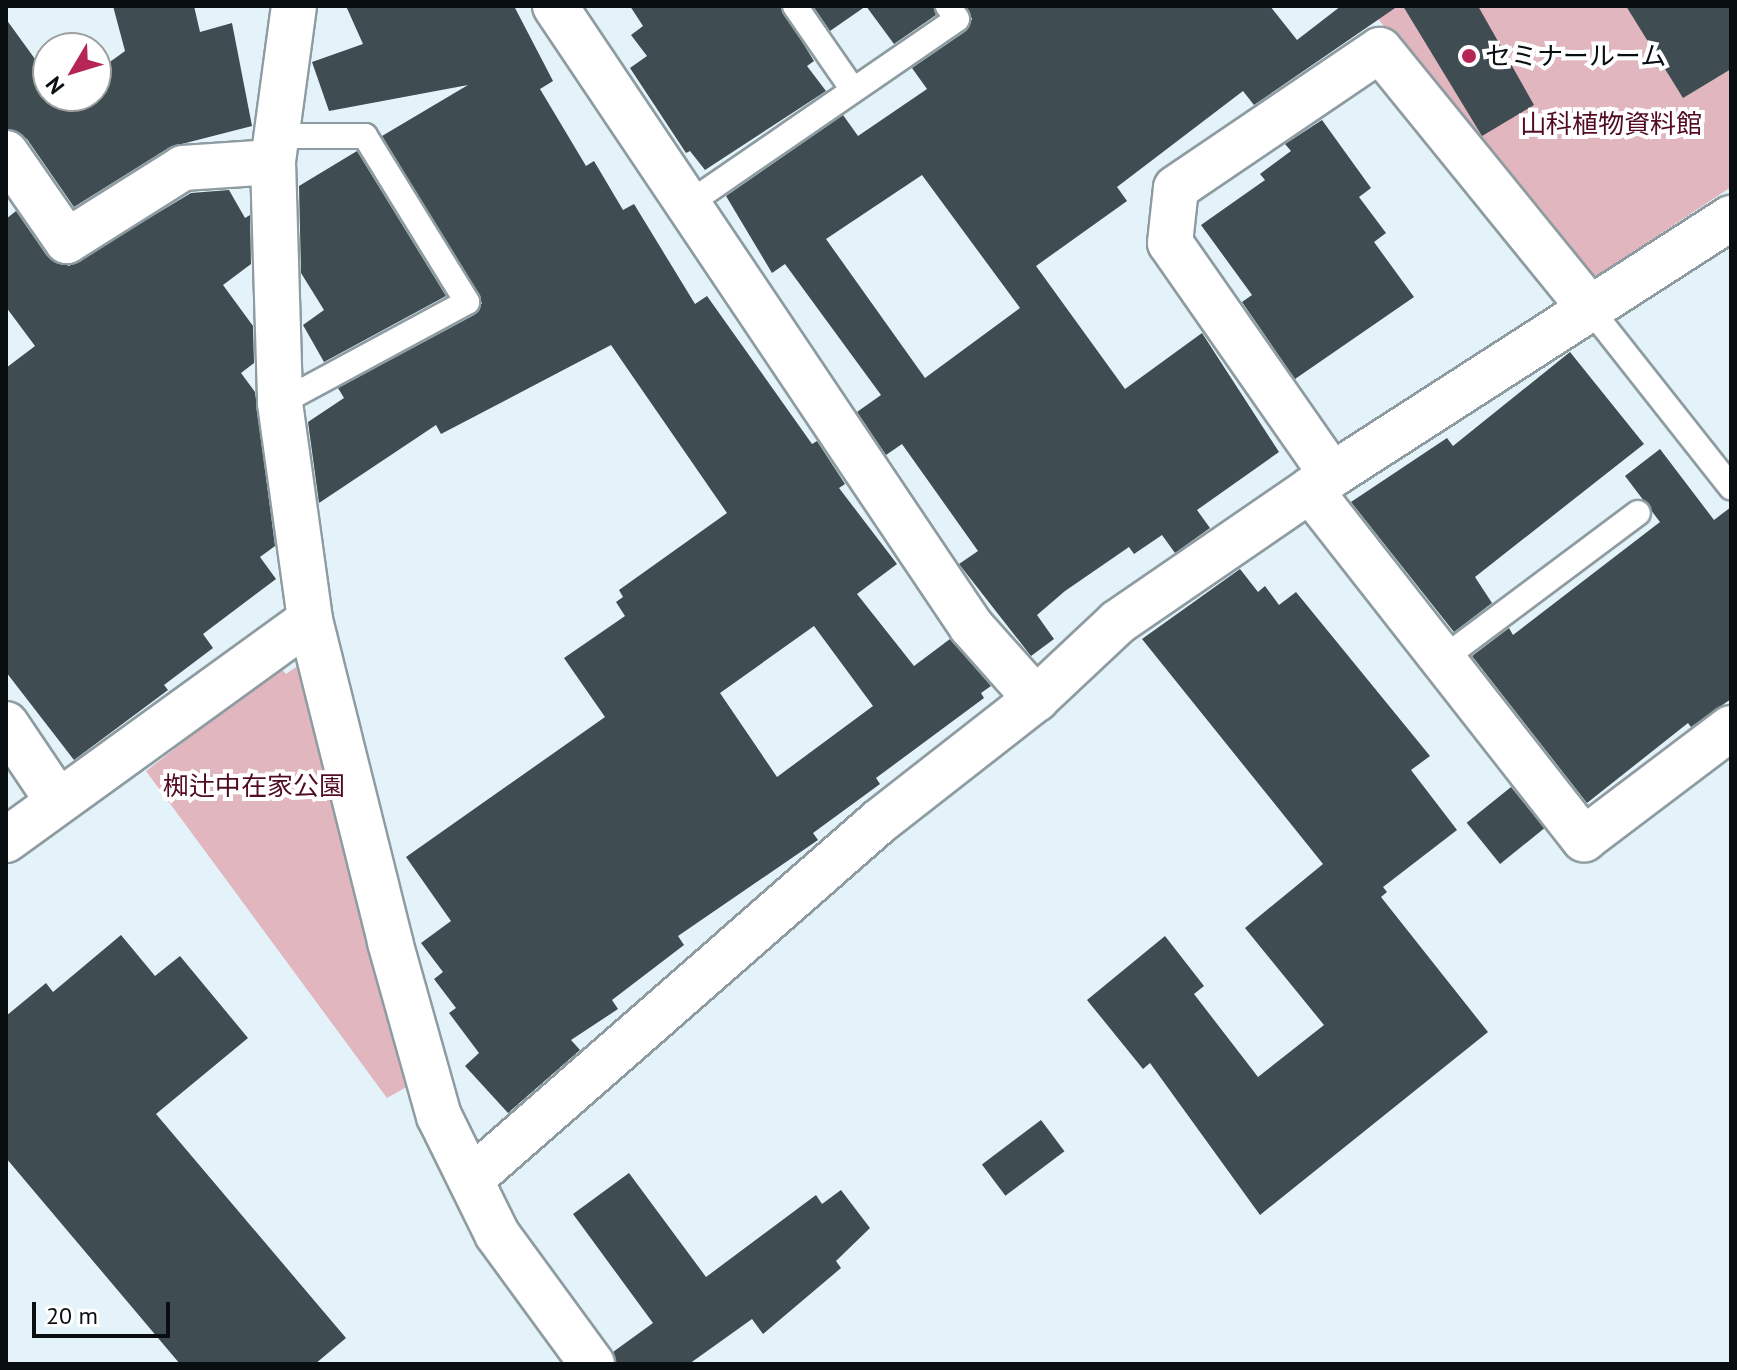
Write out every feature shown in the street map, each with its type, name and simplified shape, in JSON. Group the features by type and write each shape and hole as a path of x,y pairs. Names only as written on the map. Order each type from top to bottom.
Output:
{"street":[{"path":"294,6 275,149 280,403 310,620 390,942 439,1116 497,1234 592,1364"},
{"path":"555,6 971,626 1036,699"},
{"path":"1591,310 1380,50 1176,188 1170,243 1321,483 1444,658 1584,839 1731,728"},
{"path":"6,153 67,241 183,168 275,149"},
{"path":"471,1179 881,820 1036,699 1118,622 1321,483 1731,218"},
{"path":"6,840 57,800 310,620"},
{"path":"6,724 57,800"}],"lane":[{"path":"795,6 851,87"},
{"path":"688,204 851,87 957,19 948,6"},
{"path":"275,149 365,136 467,302 280,403"},
{"path":"1591,310 1731,487"},
{"path":"1444,658 1638,513"}],"green space":[{"name":"山科植物資料館","path":"1368,6 1731,6 1731,187 1586,283"},
{"name":"椥辻中在家公園","path":"299,665 410,1085 387,1098 146,771 280,667 286,674"}],"building":[{"path":"113,6 194,6 200,32 232,23 252,126 170,147 74,207 27,139 6,128 6,19 32,55 32,112 112,112 112,60 125,51"},
{"path":"346,6 514,6 553,81 540,89 586,166 594,161 623,210 634,204 695,304 707,296 812,444 817,441 845,484 839,488 897,564 857,594 914,666 950,639 991,686 981,693 984,698 876,778 880,784 813,833 818,840 678,936 684,945 612,1000 618,1009 571,1040 580,1050 508,1113 465,1066 479,1053 449,1013 456,1008 434,979 443,972 421,943 451,921 406,857 605,717 564,658 625,616 616,602 623,597 619,590 727,513 611,345 441,434 436,425 319,503 308,422 344,398 338,388 474,315 482,303 382,136 468,85 329,111 312,62 363,44","holes":["814,626 873,706 777,777 720,693"]},
{"path":"630,6 780,6 814,61 807,66 826,91 705,170 690,151 686,153 630,68 647,56 631,35 643,26"},
{"path":"813,6 866,6 830,31"},
{"path":"866,6 933,6 936,15 894,44"},
{"path":"966,6 1270,6 1297,40 1341,6 1398,6 1254,105 1243,91 1117,187 1127,201 1036,266 1125,389 1202,333 1279,452 1197,510 1210,528 1175,553 1162,535 1134,554 1129,547 1065,591 1037,615 1054,639 1031,656 959,564 978,551 902,444 886,455 857,412 881,395 785,264 772,273 726,196 843,115 858,136 927,89 912,68 966,31 972,19","holes":["922,175 1020,308 925,378 826,239"]},
{"name":"セミナールーム","path":"1403,6 1478,6 1534,105 1482,136"},
{"path":"1626,6 1731,6 1731,69 1683,98"},
{"path":"1322,120 1371,188 1359,197 1386,233 1374,242 1414,297 1295,379 1242,302 1252,295 1201,225 1265,180 1260,174 1291,151 1285,144"},
{"path":"357,151 446,296 324,362 303,325 324,310 301,273 299,186"},
{"path":"229,190 245,218 250,215 251,264 223,285 253,326 254,363 241,373 255,392 275,546 260,557 276,579 203,634 213,648 164,685 168,690 74,760 6,672 6,368 35,346 6,307 6,219 16,211 47,256 69,266 191,193"},
{"path":"1570,352 1644,444 1475,577 1492,603 1454,632 1351,502 1447,438 1453,446"},
{"path":"1660,449 1714,520 1731,507 1731,699 1691,727 1688,723 1587,803 1472,656 1509,628 1513,635 1660,522 1625,476"},
{"path":"1240,569 1258,592 1265,586 1279,605 1296,592 1430,756 1411,770 1457,830 1383,887 1387,892 1381,897 1488,1032 1260,1215 1150,1063 1143,1069 1087,1000 1165,936 1204,986 1194,994 1258,1077 1324,1025 1245,928 1323,864 1142,639"},
{"path":"1511,787 1544,828 1500,864 1467,823"},
{"path":"121,935 155,976 180,956 248,1038 156,1114 346,1338 315,1364 180,1364 6,1158 6,1016 46,983 53,992"},
{"path":"1041,1120 1064,1151 1005,1196 982,1165"},
{"path":"629,1173 706,1277 816,1195 822,1204 841,1190 870,1228 836,1261 841,1268 763,1334 752,1319 689,1364 617,1364 613,1352 653,1323 573,1214"}],"place":[{"name":"セミナールーム","path":"1469,56"}]}
